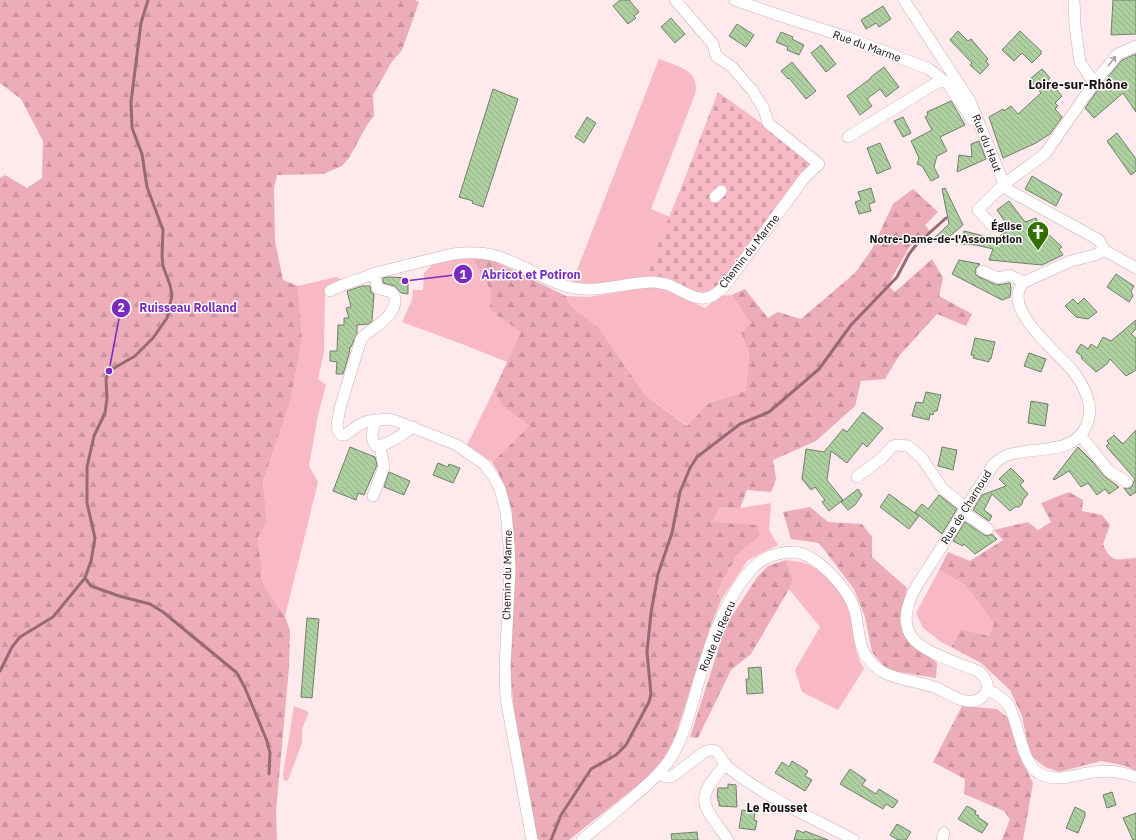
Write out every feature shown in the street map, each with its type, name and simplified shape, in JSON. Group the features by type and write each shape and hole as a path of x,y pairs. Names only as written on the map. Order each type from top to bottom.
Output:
{"street":[{"name":"Chemin du Marme","path":"532,840 506,698 505,668 510,569 509,532 503,499 493,476 484,464 457,445 414,427 388,419 376,420 365,422 345,435 341,435 338,431 337,425 340,408 362,339 390,314 394,304 393,294 377,288 375,274 453,254 479,252 496,256 568,287 582,289 598,289 653,282 666,284 696,298 707,298 724,287 805,177 819,164 768,123 764,109 752,90 732,67 716,56 713,44 675,0"},
{"name":"Rue du Marme","path":"736,0 849,38 929,70 948,84 972,120 978,120"},
{"name":"Rue du Haut","path":"904,0 970,102 1004,184 1010,191 1099,240 1104,250 1136,268"},
{"path":"1074,0 1075,26 1080,62 1094,83"},
{"path":"993,226 978,210 1004,184 1045,154 1094,83 1118,54 1136,46"},
{"path":"848,137 941,80"},
{"path":"1104,250 1095,255 1071,261 1024,282 1020,286 1019,297 1025,316 1038,335 1072,370 1080,382 1087,398 1090,410 1089,418 1081,436 1108,471 1126,482"},
{"path":"982,271 999,278 1008,275 1024,282"},
{"path":"330,291 341,285 375,274"},
{"path":"376,420 372,432 372,441 376,446 389,442 414,427"},
{"name":"Rue de Charnoud","path":"988,689 984,675 978,671 916,642 911,636 906,623 908,603 912,594 993,465 1000,459 1010,455 1025,451 1060,447 1075,441 1081,436"},
{"path":"373,496 384,467 380,446"},
{"path":"858,477 882,458 893,446 908,446 922,458 942,488 988,529"},
{"name":"Route du Recru","path":"582,840 652,781 675,751 705,659 729,603 741,584 757,564 775,555 784,552 796,552 804,555 813,559 834,578 850,599 854,609 864,652 868,659 881,671 893,676 938,688 964,700 975,701 981,699 988,689"},
{"path":"988,689 1008,705 1015,720 1028,763 1039,774 1059,778 1105,771 1136,777"},
{"path":"660,772 665,777 671,777 703,753 711,750 718,752 726,764 764,793 854,840"},
{"path":"726,764 707,788 704,803 728,840"}],"green space":[{"path":"0,0 415,0 419,2 402,50 391,63 373,95 374,116 367,125 349,158 342,166 323,174 277,175 274,188 275,241 283,280 298,286 302,339 290,402 263,481 267,522 257,539 261,562 261,579 285,616 290,631 289,667 276,811 277,840 0,840 0,178 5,175 27,188 42,178 43,141 21,99 0,83"},
{"path":"659,59 686,70 691,74 696,86 695,94 651,209 670,217 646,274 657,275 665,279 596,286 572,283"},
{"path":"718,92 793,146 810,163 810,168 719,287 696,295 657,275 655,278 646,274"},
{"path":"913,189 938,212 925,225 931,232 910,246 888,285 895,292 932,259 943,278 939,296 972,314 966,326 937,314 899,356 885,379 861,381 855,406 816,441 773,460 776,479 771,492 747,490 740,508 720,507 712,522 757,525 760,536 737,555 717,592 721,600 709,630 676,734 663,761 647,778 569,840 539,840 536,836 516,734 510,668 514,594 513,525 507,493 492,462 530,426 502,406 494,390 521,332 495,314 490,308 491,291 472,258 492,260 566,296 570,305 599,328 645,395 687,426 709,403 746,391 749,354 741,332 750,323 732,295 745,289 768,318 778,312 801,319 855,273 872,249 893,204"},
{"path":"472,258 491,291 490,308 495,314 521,332 507,362 402,322 412,300 413,290 423,290 424,273 434,263"},
{"path":"336,277 344,280 325,292 324,352 318,379 326,385 318,415 309,466 318,482 285,616 261,579 261,562 256,539 267,522 263,481 290,402 302,339 298,286"},
{"path":"650,287 663,288 705,308 720,296 732,295 750,323 741,332 749,354 746,391 709,403 688,426 645,395 599,328 570,305 566,296 589,297"},
{"path":"494,390 502,406 531,426 492,462 467,445"},
{"path":"1069,492 1083,500 1082,511 1102,515 1110,525 1103,544 1109,555 1115,559 1136,558 1136,771 1126,766 1101,761 1059,772 1045,767 1030,755 1022,716 1010,690 981,663 951,647 961,629 989,636 994,623 965,585 939,570 948,552 970,561 1003,540 994,530 1028,522 1038,530 1051,522 1041,503"},
{"path":"771,503 769,530 778,545 748,560 721,600 717,592 737,555 760,536 712,522 720,506 740,508"},
{"path":"810,507 828,522 862,524 872,537 872,557 907,588 901,621 906,639 937,663 936,678 887,670 872,652 865,617 854,589 819,543 791,539 783,512"},
{"path":"786,560 805,563 826,576 838,590 847,605 857,654 864,669 838,710 802,692 795,670 820,627 789,589 793,579"},
{"path":"786,560 793,579 789,589 751,654 731,670 698,738 690,737 726,625 758,576 768,566"},
{"path":"939,570 965,585 994,623 989,636 961,629 951,647 941,642 923,628 916,613"},
{"path":"294,706 309,712 302,729 302,743 288,780 284,781 283,774"},
{"path":"962,706 997,709 1008,718 1018,753 1033,783 1023,840 1002,840 1010,819 1004,811 964,794 965,779 933,762"}],"building":[{"path":"620,0 629,0 639,12 634,16 636,18 628,24 613,6"},
{"path":"1113,0 1136,0 1136,34 1111,35"},
{"path":"883,6 891,19 879,27 876,23 866,29 861,20"},
{"path":"671,18 685,34 675,43 661,27"},
{"path":"737,24 754,35 746,47 729,36"},
{"path":"958,31 968,41 971,39 988,59 986,61 989,65 980,74 970,65 972,63 950,40"},
{"path":"1020,31 1041,51 1041,54 1032,63 1022,53 1014,61 1002,50"},
{"path":"781,32 793,37 792,39 804,45 799,55 787,50 788,47 776,42"},
{"path":"821,45 836,64 826,72 811,53"},
{"path":"1136,54 1136,112 1123,93 1094,118 1085,108 1122,60"},
{"path":"792,62 816,91 806,99 789,78 788,79 781,71"},
{"path":"884,67 899,87 886,97 880,89 867,99 872,106 860,115 847,96"},
{"path":"1042,69 1050,78 1048,80 1062,96 1055,103 1058,106 1055,109 1062,117 1050,134 1036,143 1003,158 989,117 1003,109 1004,111 1011,106 1018,114 1041,93 1030,79"},
{"path":"493,89 518,99 483,207 472,203 473,201 459,197"},
{"path":"951,101 965,125 940,137 947,151 937,156 934,167 939,177 931,181 922,166 917,164 919,158 911,141 932,130 925,117 928,115 927,112"},
{"path":"587,117 596,123 584,143 575,137"},
{"path":"903,117 911,133 903,137 894,121"},
{"path":"1117,133 1136,159 1136,171 1131,175 1107,141"},
{"path":"979,141 986,159 957,172 959,155 972,157 971,144"},
{"path":"880,143 891,168 877,174 867,148"},
{"path":"1032,176 1062,194 1056,206 1025,189"},
{"path":"871,188 875,202 869,204 871,211 859,214 855,202 861,200 858,192"},
{"path":"945,188 963,225 943,242 931,241 949,224 942,189"},
{"path":"1009,201 1025,222 1036,218 1044,235 1047,233 1062,247 1059,249 1063,255 1042,265 989,260 993,249 976,245 961,244 964,231 995,239 1010,229 997,210"},
{"path":"959,260 980,264 976,268 975,272 979,277 997,285 1010,283 1010,297 1002,300 952,274"},
{"path":"1116,274 1134,286 1131,291 1133,296 1129,302 1107,287"},
{"path":"383,278 408,278 408,294 401,293 395,286 383,283"},
{"path":"362,286 370,286 371,292 374,294 372,321 368,324 357,325 357,334 350,347 343,374 336,374 337,362 330,361 330,351 337,351 338,325 344,325 344,318 349,318 346,308 351,307 347,291"},
{"path":"1084,298 1097,312 1088,319 1076,317 1065,306 1073,299 1078,304"},
{"path":"1136,320 1136,329 1131,334 1136,338 1136,370 1126,376 1110,359 1107,364 1096,372 1081,358 1082,356 1076,352 1081,344 1088,349 1091,344 1097,348 1103,337 1111,341"},
{"path":"975,338 995,342 989,362 973,358 974,355 971,355"},
{"path":"1029,353 1046,359 1041,372 1024,366"},
{"path":"926,392 941,395 937,411 934,411 933,415 930,414 929,420 912,416 916,402 923,403"},
{"path":"1031,401 1048,404 1045,426 1028,423"},
{"path":"863,412 883,428 867,447 863,443 847,463 831,451 827,480 843,500 829,511 822,502 825,500 815,487 811,490 802,479 806,449 824,452 843,429 847,432"},
{"path":"1136,430 1136,492 1130,496 1124,488 1131,488 1135,479 1106,446 1109,443 1107,441 1114,435 1123,444"},
{"path":"350,447 375,457 377,465 364,495 358,493 356,500 333,491"},
{"path":"942,447 957,450 953,470 938,466"},
{"path":"1078,447 1104,476 1119,487 1109,494 1105,489 1097,495 1088,483 1081,487 1069,471 1054,480 1053,479"},
{"path":"438,463 448,467 449,464 460,468 453,483 433,475"},
{"path":"1011,468 1024,481 1020,485 1028,494 1019,507 1015,507 1010,511 992,494 984,510 992,516 989,521 973,510 982,495 1006,486 999,479"},
{"path":"389,472 410,481 404,495 384,487"},
{"path":"858,489 862,495 855,505 848,510 841,502"},
{"path":"889,494 919,516 909,529 880,507"},
{"path":"939,495 957,509 942,534 915,512 922,504 928,509"},
{"path":"965,522 984,535 988,536 992,534 997,539 975,554 964,544 963,546 953,541"},
{"path":"307,618 319,619 312,698 301,697"},
{"path":"761,667 763,693 747,694 746,679 749,679 748,668"},
{"path":"792,761 808,771 805,776 812,780 805,791 775,773 782,762 789,767"},
{"path":"850,769 866,780 862,785 876,794 879,789 898,801 893,808 886,804 883,809 840,784"},
{"path":"728,784 736,785 737,807 719,806 717,797 718,788 728,788"},
{"path":"1112,792 1116,805 1107,808 1103,795"},
{"path":"967,806 976,811 975,814 988,824 982,833 958,819"},
{"path":"1075,807 1085,812 1085,816 1078,833 1066,828"},
{"path":"742,810 755,812 754,820 757,821 755,830 739,828"},
{"path":"1136,813 1136,840 1133,840 1123,818"},
{"path":"897,824 911,832 906,840 898,840 890,835"},
{"path":"797,830 804,833 805,831 828,840 794,840"},
{"path":"697,832 698,840 672,840 671,834"}],"waterway":[{"path":"0,671 12,647 20,637 53,617 85,578 91,561 95,538 87,503 87,467 94,436 105,413 107,398 106,379 109,371 135,356 153,338 167,318 172,295 163,266 163,230 147,187 142,154 132,128 131,102 141,23 148,0"},
{"path":"551,840 561,815 591,769 616,755 626,745 649,702 651,694 647,652 651,613 658,574 672,533 680,492 690,468 697,457 740,424 769,412 819,369 851,325 897,277 909,254 916,245 946,218"},
{"path":"85,578 91,586 119,596 150,604 163,612 237,673 245,688 267,741 270,753 269,774"}],"place":[{"name":"Église Notre-Dame-de-l'Assomption","path":"1038,252"},
{"name":"Abricot et Potiron","path":"405,281"},
{"name":"Ruisseau Rolland","path":"109,371"}],"district":[{"name":"Loire-sur-Rhône","path":"1078,84"},
{"name":"Le Rousset","path":"777,807"}]}
